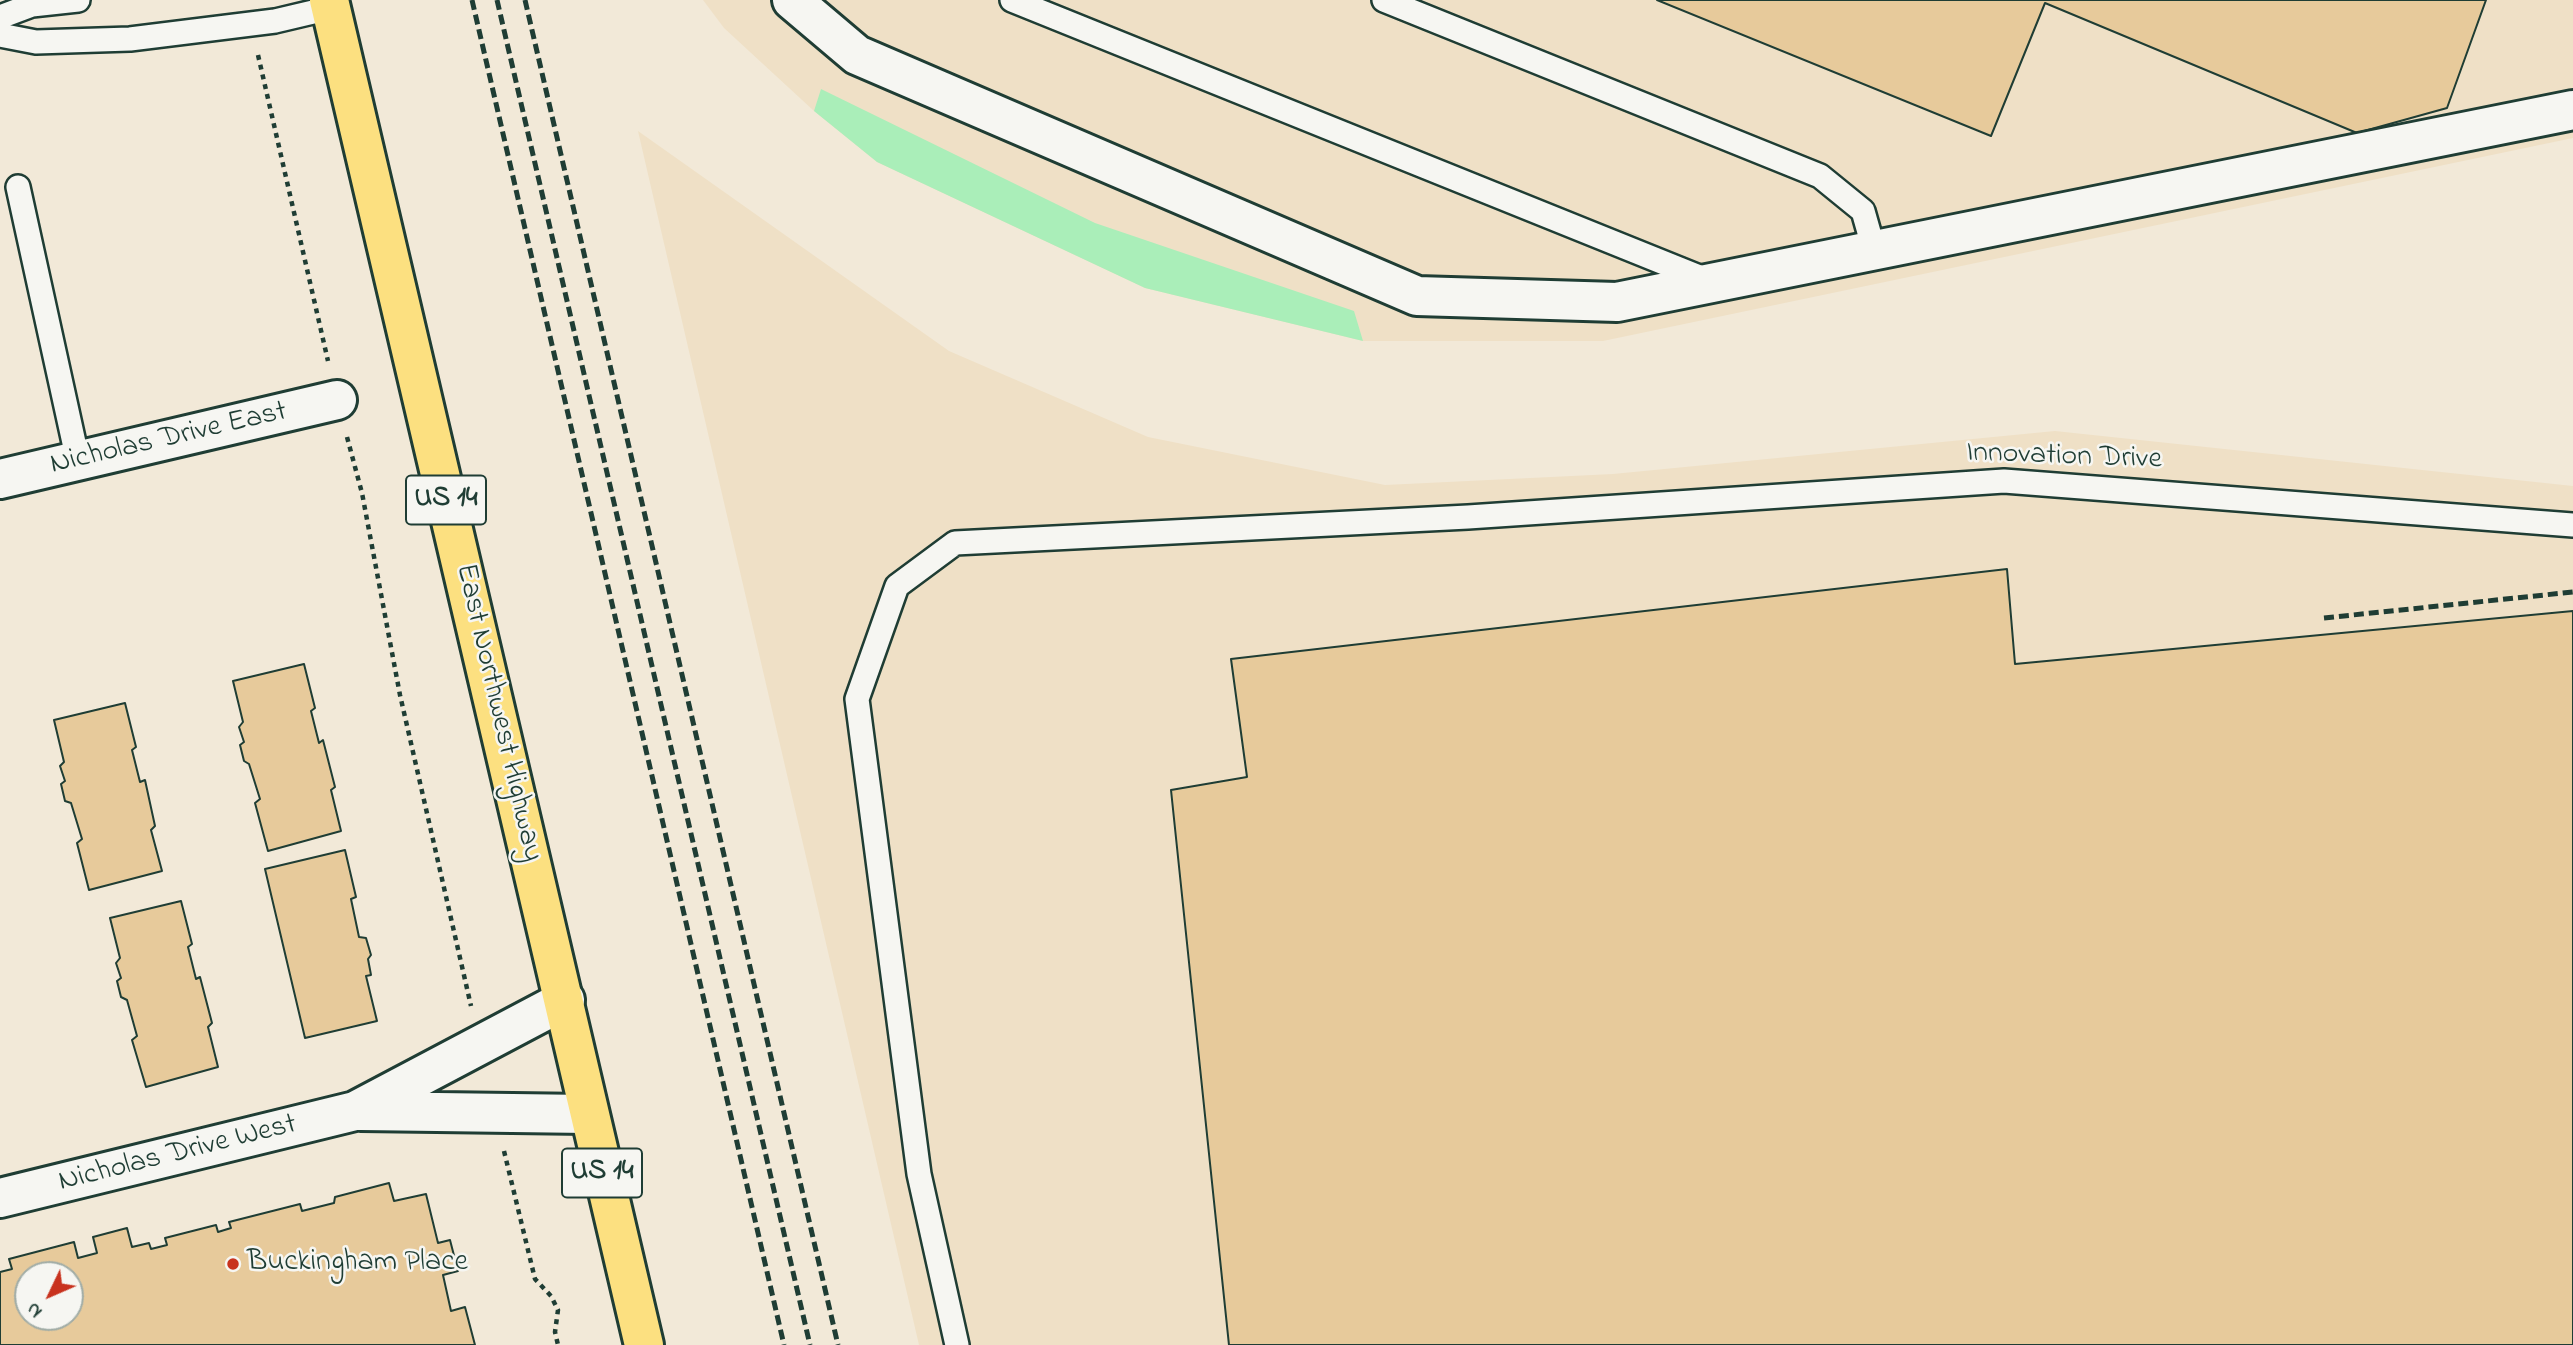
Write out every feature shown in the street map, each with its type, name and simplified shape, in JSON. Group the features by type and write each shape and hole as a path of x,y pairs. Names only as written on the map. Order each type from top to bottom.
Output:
{"main road":[{"name":"East Northwest Highway","path":"330,4 644,1345"}],"street":[{"path":"792,0 857,55 1417,296 1617,302 2573,110"},
{"name":"Nicholas Drive East","path":"0,479 337,400"},
{"name":"Nicholas Drive West","path":"0,1198 355,1111 565,1000"},
{"name":"Nicholas Drive West","path":"355,1111 588,1114"}],"lane":[{"path":"0,17 32,5 78,0"},
{"path":"1012,0 1712,283"},
{"path":"1384,0 1820,176 1863,211 1874,250"},
{"path":"0,35 36,41 130,39 251,24 330,4"},
{"path":"18,187 78,461"},
{"name":"Innovation Drive","path":"957,1345 919,1174 857,699 897,586 955,542 1468,517 2004,481 2573,525"}],"path":[{"path":"251,24 337,400 362,493 400,695 479,1045"},
{"path":"495,1113 536,1279 551,1296 558,1310 555,1332 558,1345"}],"shaded area":[{"path":"703,0 2573,0 2573,138 1603,341 1363,341 1145,288 877,162 814,111 724,28"},
{"path":"638,131 949,351 1148,437 1385,485 1613,474 2055,431 2573,486 2573,1345 919,1345"}],"green space":[{"path":"821,89 1095,223 1354,311 1363,341 1145,288 877,162 814,111"}],"building":[{"path":"1657,0 2486,0 2447,108 2357,133 2045,3 1991,136"},
{"path":"2007,569 2015,664 2573,611 2573,1345 1229,1345 1171,790 1247,777 1231,659"},
{"path":"304,664 315,708 311,711 319,743 323,740 335,787 331,790 341,831 268,851 255,803 260,799 240,745 244,742 239,727 243,722 233,681"},
{"path":"125,703 136,747 132,750 140,782 145,780 155,826 151,830 162,871 89,890 77,843 82,839 71,803 65,801 61,784 65,781 60,766 64,762 54,720"},
{"path":"345,850 356,897 351,899 359,937 366,938 371,955 368,959 371,975 366,976 377,1021 305,1038 265,869"},
{"path":"181,901 192,944 188,947 196,979 200,977 212,1023 208,1027 218,1067 146,1087 132,1040 137,1036 127,1000 121,997 117,981 121,978 116,963 120,958 110,918"},
{"name":"Buckingham Place","path":"389,1183 394,1201 426,1194 438,1243 450,1240 458,1271 443,1275 451,1311 465,1307 475,1345 0,1345 0,1272 12,1269 9,1259 74,1242 78,1258 97,1253 93,1237 127,1228 132,1247 149,1243 151,1249 167,1245 165,1238 216,1225 218,1232 231,1228 229,1222 300,1204 302,1211 334,1203 335,1197"}],"railway":[{"path":"472,0 784,1345"},
{"path":"497,0 810,1345"},
{"path":"525,0 838,1345"},
{"path":"2324,618 2573,592"}],"place":[{"name":"Buckingham Place","path":"233,1264"}]}
